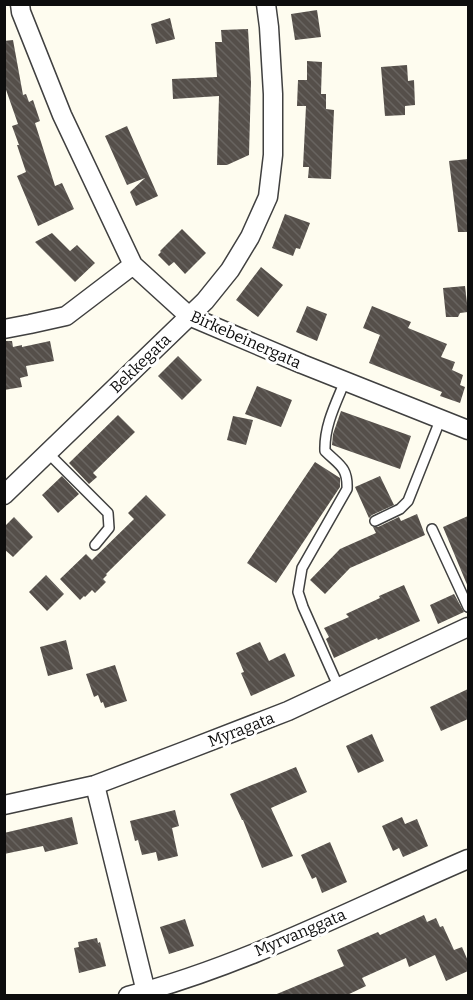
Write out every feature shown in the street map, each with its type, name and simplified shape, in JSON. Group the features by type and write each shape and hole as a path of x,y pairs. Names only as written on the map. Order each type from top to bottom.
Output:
{"street":[{"name":"Birkebeinergata","path":"20,4 21,12 62,115 133,265 189,316 468,430"},
{"name":"Bekkegata","path":"4,495 205,301 230,270 250,237 268,197 273,155 273,94 266,4"},
{"path":"4,328 66,316 133,265"},
{"name":"Myragata","path":"4,805 95,785 288,711 468,627"},
{"path":"95,785 140,994"},
{"name":"Myrvanggata","path":"140,994 205,972 275,944 468,859"}],"lane":[{"path":"339,688 297,592 302,568 347,489 348,478 345,470 325,451 324,437 345,381"},
{"path":"375,521 400,509 408,501 441,418"},
{"path":"48,453 108,513 109,528 95,545"},
{"path":"432,529 468,608"}],"building":[{"path":"317,10 321,37 295,40 291,14"},
{"path":"170,18 175,39 156,44 151,24"},
{"path":"248,29 251,82 249,155 227,165 217,165 219,96 173,99 172,79 217,77 215,42 222,42 221,30"},
{"path":"13,40 23,95 26,94 29,102 33,100 40,121 35,123 55,186 62,183 74,209 38,226 17,176 26,172 12,126 18,124 4,84 4,41"},
{"path":"307,61 322,62 321,94 326,94 326,109 334,110 331,179 308,178 309,167 303,167 306,106 297,106 298,80 307,80"},
{"path":"407,65 408,81 414,80 415,105 405,106 405,115 385,116 381,67"},
{"path":"127,126 158,196 136,206 130,192 145,178 127,185 105,136"},
{"path":"468,159 468,232 458,232 449,161"},
{"path":"285,214 310,223 300,249 296,248 293,256 272,248"},
{"path":"182,229 206,253 185,274 174,262 169,266 158,255"},
{"path":"52,233 70,251 77,245 95,263 75,282 35,242"},
{"path":"261,267 283,285 258,317 236,300"},
{"path":"465,286 468,312 460,313 458,317 446,317 443,288"},
{"path":"307,306 327,314 317,341 296,332"},
{"path":"372,306 411,322 408,328 447,344 441,357 455,362 452,370 463,375 460,385 465,387 460,403 440,396 442,392 369,363 380,335 363,328"},
{"path":"4,341 12,341 13,347 22,345 22,347 50,341 54,361 26,366 28,376 20,378 22,387 4,390"},
{"path":"178,356 202,380 182,400 158,376"},
{"path":"257,386 292,400 281,427 245,414"},
{"path":"341,411 411,436 400,469 332,445 333,434"},
{"path":"118,415 135,432 93,473 97,477 89,484 69,463"},
{"path":"233,416 253,420 246,445 227,440"},
{"path":"315,462 340,478 340,487 276,583 247,563"},
{"path":"62,476 79,494 58,513 42,495"},
{"path":"380,476 394,505 369,518 355,487"},
{"path":"146,495 166,515 106,574 103,579 106,582 95,593 92,590 80,600 60,579 86,554 92,560 134,519 128,513"},
{"path":"417,514 425,535 350,568 325,594 310,580 340,549 376,533 373,527 399,517 401,521"},
{"path":"468,516 468,587 443,527"},
{"path":"14,517 33,537 13,557 4,549 4,527"},
{"path":"46,575 64,594 47,611 29,592"},
{"path":"404,585 420,621 334,658 326,639 329,637 324,628 349,617 346,614 380,598 379,596"},
{"path":"454,594 464,612 438,624 430,605"},
{"path":"66,640 73,669 48,676 40,647"},
{"path":"260,642 269,661 285,653 295,676 251,696 241,673 244,672 236,653"},
{"path":"115,665 127,701 105,708 98,695 94,697 86,674"},
{"path":"468,689 468,719 441,731 430,707"},
{"path":"372,734 384,761 358,773 346,746"},
{"path":"296,767 307,792 271,808 293,856 262,868 230,794"},
{"path":"175,810 179,826 172,828 178,856 158,861 156,852 142,855 138,840 135,841 130,821"},
{"path":"72,817 78,844 45,852 43,846 4,854 4,833"},
{"path":"402,817 405,824 417,819 428,846 403,857 399,848 393,851 382,826"},
{"path":"330,842 347,882 322,893 316,877 312,879 301,855"},
{"path":"424,915 427,922 436,918 440,927 443,926 454,950 462,947 468,961 468,971 446,981 435,955 409,967 406,958 362,978 366,986 345,996 272,996 344,966 337,950 378,932 380,935"},
{"path":"185,919 194,946 169,954 160,927"},
{"path":"97,938 106,966 79,973 74,948 79,947 78,942"}]}
